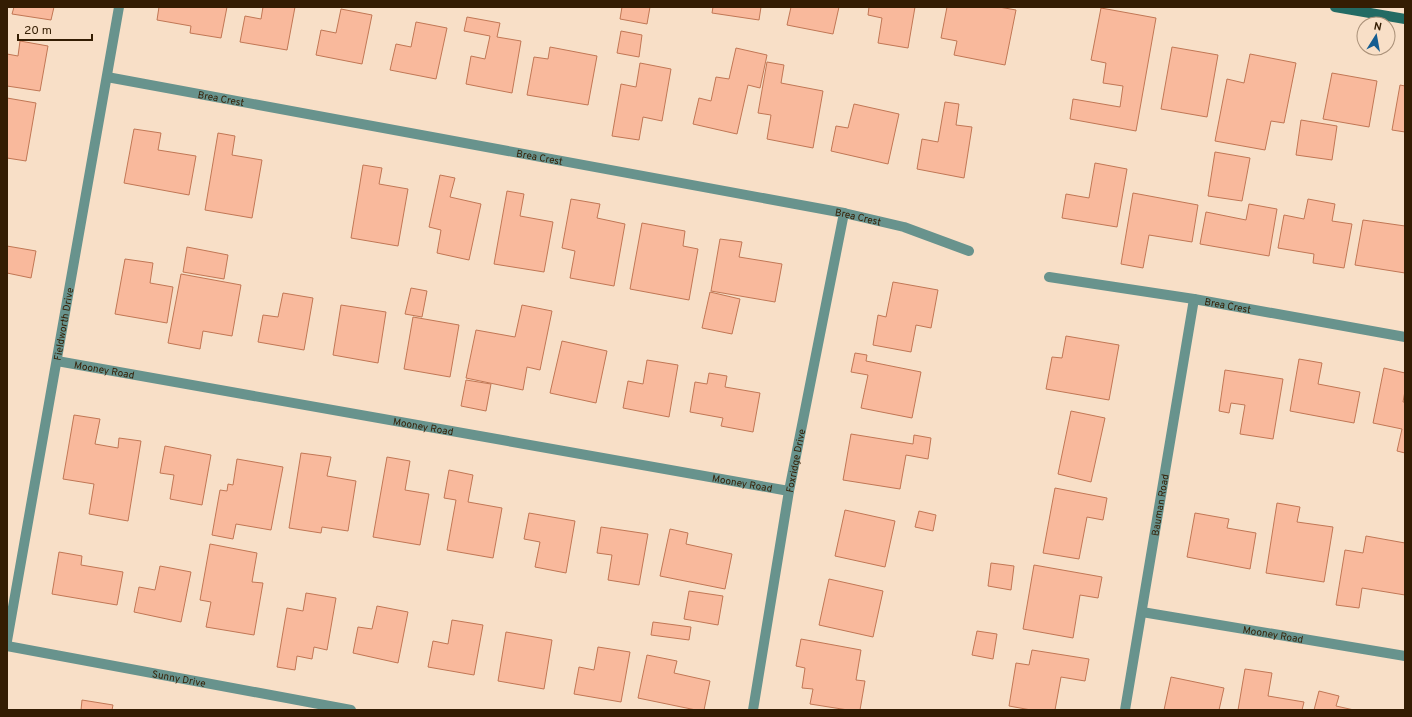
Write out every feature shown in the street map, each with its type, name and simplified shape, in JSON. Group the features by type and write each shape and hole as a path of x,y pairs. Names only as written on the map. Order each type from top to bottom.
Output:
{"street":[{"name":"Fieldworth Drive","path":"7,640 119,7"},
{"path":"1335,7 1405,19"},
{"name":"Brea Crest","path":"107,77 844,213 904,227 968,251"},
{"name":"Foxridge Drive","path":"752,710 789,491 844,213"},
{"name":"Brea Crest","path":"1050,277 1194,299 1405,337"},
{"name":"Bauman Road","path":"1125,710 1194,299"},
{"name":"Mooney Road","path":"57,361 789,491"},
{"name":"Mooney Road","path":"1142,612 1405,656"},
{"name":"Sunny Drive","path":"7,646 351,710"}],"building":[{"path":"14,7 54,7 51,20 12,14"},
{"path":"159,7 227,7 221,38 190,33 191,26 157,20"},
{"path":"263,7 295,7 287,50 240,42 245,16 261,19"},
{"path":"622,7 650,7 647,24 620,19"},
{"path":"713,7 761,7 759,20 712,13"},
{"path":"791,7 839,7 833,34 787,25"},
{"path":"869,7 915,7 908,48 878,43 882,18 868,15"},
{"path":"947,7 999,7 1016,10 1005,65 954,55 957,41 941,38"},
{"path":"1101,8 1156,18 1136,131 1070,119 1073,99 1120,107 1123,86 1103,83 1106,63 1091,60"},
{"path":"341,9 372,15 362,64 316,55 321,30 336,33"},
{"path":"467,17 500,23 497,37 521,41 512,93 466,84 471,56 485,59 490,36 464,31"},
{"path":"416,22 447,28 436,79 390,70 396,44 411,47"},
{"path":"621,31 642,35 639,57 617,53"},
{"path":"20,41 48,46 40,91 7,86 7,54 18,56"},
{"path":"550,47 597,56 588,105 527,95 534,57 548,59"},
{"path":"1172,47 1218,55 1207,117 1161,109"},
{"path":"736,48 767,55 760,88 748,85 737,134 693,124 699,98 711,101 716,77 729,79"},
{"path":"1250,54 1296,63 1284,123 1271,121 1265,150 1215,141 1227,79 1244,83"},
{"path":"767,62 784,65 781,83 823,91 813,148 767,139 771,115 758,113"},
{"path":"640,63 671,69 662,121 643,117 639,140 612,136 621,84 636,87"},
{"path":"1332,73 1377,81 1369,127 1323,119"},
{"path":"1400,85 1405,86 1405,132 1392,130"},
{"path":"7,98 36,103 26,161 7,158"},
{"path":"945,102 959,104 956,125 972,127 964,178 917,169 922,139 938,142"},
{"path":"854,104 899,114 888,164 831,151 836,126 848,128"},
{"path":"1301,120 1337,126 1332,160 1296,155"},
{"path":"134,129 161,133 158,150 196,156 189,195 124,183"},
{"path":"218,133 235,136 232,155 262,160 252,218 205,210"},
{"path":"1215,152 1250,158 1242,201 1208,196"},
{"path":"1095,163 1127,169 1117,227 1062,218 1066,194 1089,198"},
{"path":"363,165 382,168 379,184 408,189 398,246 351,238"},
{"path":"440,175 455,178 450,197 481,204 469,260 437,253 441,230 429,227"},
{"path":"507,191 524,194 520,216 553,222 544,272 494,264"},
{"path":"1133,193 1198,205 1192,242 1149,235 1143,268 1121,264"},
{"path":"571,199 600,204 597,218 625,224 614,286 570,278 575,251 562,248"},
{"path":"1308,199 1335,204 1332,221 1352,224 1344,268 1313,263 1314,254 1278,248 1284,215 1304,219"},
{"path":"1249,204 1277,209 1269,256 1200,244 1206,212 1246,220"},
{"path":"1363,220 1405,226 1405,273 1355,265"},
{"path":"642,223 685,231 683,246 698,249 689,300 630,289"},
{"path":"720,239 742,242 739,257 782,264 775,302 711,291"},
{"path":"7,246 36,251 31,278 7,273"},
{"path":"187,247 228,255 224,279 183,272"},
{"path":"125,259 153,263 150,283 173,287 167,323 115,314"},
{"path":"181,274 241,285 232,336 203,331 200,349 168,343"},
{"path":"893,282 938,290 931,328 916,325 911,352 873,345 878,315 886,317"},
{"path":"411,288 427,291 422,317 405,314"},
{"path":"710,292 740,299 732,334 702,328"},
{"path":"283,293 313,298 304,350 258,342 263,315 278,317"},
{"path":"341,305 386,312 378,363 333,355"},
{"path":"522,305 552,311 540,370 527,367 523,390 466,378 476,330 515,337"},
{"path":"413,317 459,325 450,377 404,369"},
{"path":"1066,336 1119,345 1109,400 1046,389 1052,357 1062,358"},
{"path":"562,341 607,351 596,403 550,393"},
{"path":"855,353 867,355 866,361 921,372 912,418 861,408 868,375 851,372"},
{"path":"1299,359 1322,363 1318,384 1360,392 1354,423 1290,411"},
{"path":"647,360 678,365 669,417 623,408 628,381 643,384"},
{"path":"1384,368 1405,373 1405,391 1403,402 1405,402 1405,453 1397,451 1402,429 1373,423"},
{"path":"1225,370 1283,379 1273,439 1240,434 1245,405 1231,403 1229,413 1219,411"},
{"path":"709,373 727,376 725,387 760,393 753,432 721,426 723,418 690,412 695,382 707,384"},
{"path":"466,380 491,384 486,411 461,406"},
{"path":"1071,411 1105,418 1091,482 1058,474"},
{"path":"74,415 100,419 95,444 118,448 119,438 141,441 128,521 89,514 94,484 63,479"},
{"path":"851,434 913,444 914,435 931,438 928,459 906,455 900,489 843,480"},
{"path":"165,446 211,455 202,505 170,499 174,475 160,473"},
{"path":"301,453 331,457 327,476 356,481 348,531 322,527 321,533 289,528"},
{"path":"387,457 410,461 405,490 429,494 420,545 373,537"},
{"path":"237,459 283,467 271,530 236,524 233,539 212,535 220,490 227,491 228,484 233,485"},
{"path":"449,470 473,475 468,502 502,508 493,558 447,550 456,500 444,498"},
{"path":"1055,488 1107,498 1103,520 1087,517 1079,559 1043,553"},
{"path":"1277,503 1300,507 1297,522 1333,527 1324,582 1266,573"},
{"path":"845,510 895,521 885,567 835,556"},
{"path":"919,511 936,515 933,531 915,527"},
{"path":"529,513 575,521 566,573 535,567 540,542 524,539"},
{"path":"1195,513 1229,519 1227,528 1256,533 1250,569 1187,557"},
{"path":"601,527 648,534 639,585 608,580 612,555 597,553"},
{"path":"670,529 688,533 686,544 732,554 725,589 660,576"},
{"path":"1366,536 1405,543 1405,595 1362,588 1359,608 1336,605 1345,550 1363,553"},
{"path":"210,544 257,553 252,582 263,583 254,635 206,627 211,602 200,600"},
{"path":"59,552 82,556 81,565 123,572 117,605 52,594"},
{"path":"991,563 1014,566 1011,590 988,586"},
{"path":"1034,565 1102,577 1098,598 1080,595 1073,638 1023,629"},
{"path":"160,566 191,572 181,622 134,612 139,587 155,590"},
{"path":"829,579 883,591 873,637 819,625"},
{"path":"689,591 723,596 718,625 684,619"},
{"path":"306,593 336,598 327,650 314,647 312,659 297,656 295,670 277,667 287,608 303,611"},
{"path":"377,606 408,612 398,663 353,653 358,627 372,629"},
{"path":"452,620 483,625 474,675 428,667 433,641 448,644"},
{"path":"653,622 691,627 689,640 651,635"},
{"path":"977,631 997,634 993,659 972,655"},
{"path":"506,632 552,640 544,689 498,681"},
{"path":"801,639 861,650 856,680 865,681 860,710 848,710 810,704 813,689 802,688 805,668 796,666"},
{"path":"598,647 630,652 621,702 574,694 579,667 594,670"},
{"path":"1032,650 1089,659 1085,681 1061,677 1055,710 1031,710 1009,706 1016,663 1029,665"},
{"path":"647,655 677,661 674,673 710,681 704,710 696,710 638,698"},
{"path":"1245,669 1272,673 1268,696 1304,702 1302,710 1238,710"},
{"path":"1171,677 1224,688 1219,710 1164,710"},
{"path":"1319,691 1339,696 1336,706 1354,710 1314,710"},
{"path":"82,700 113,705 112,710 81,710"}]}
